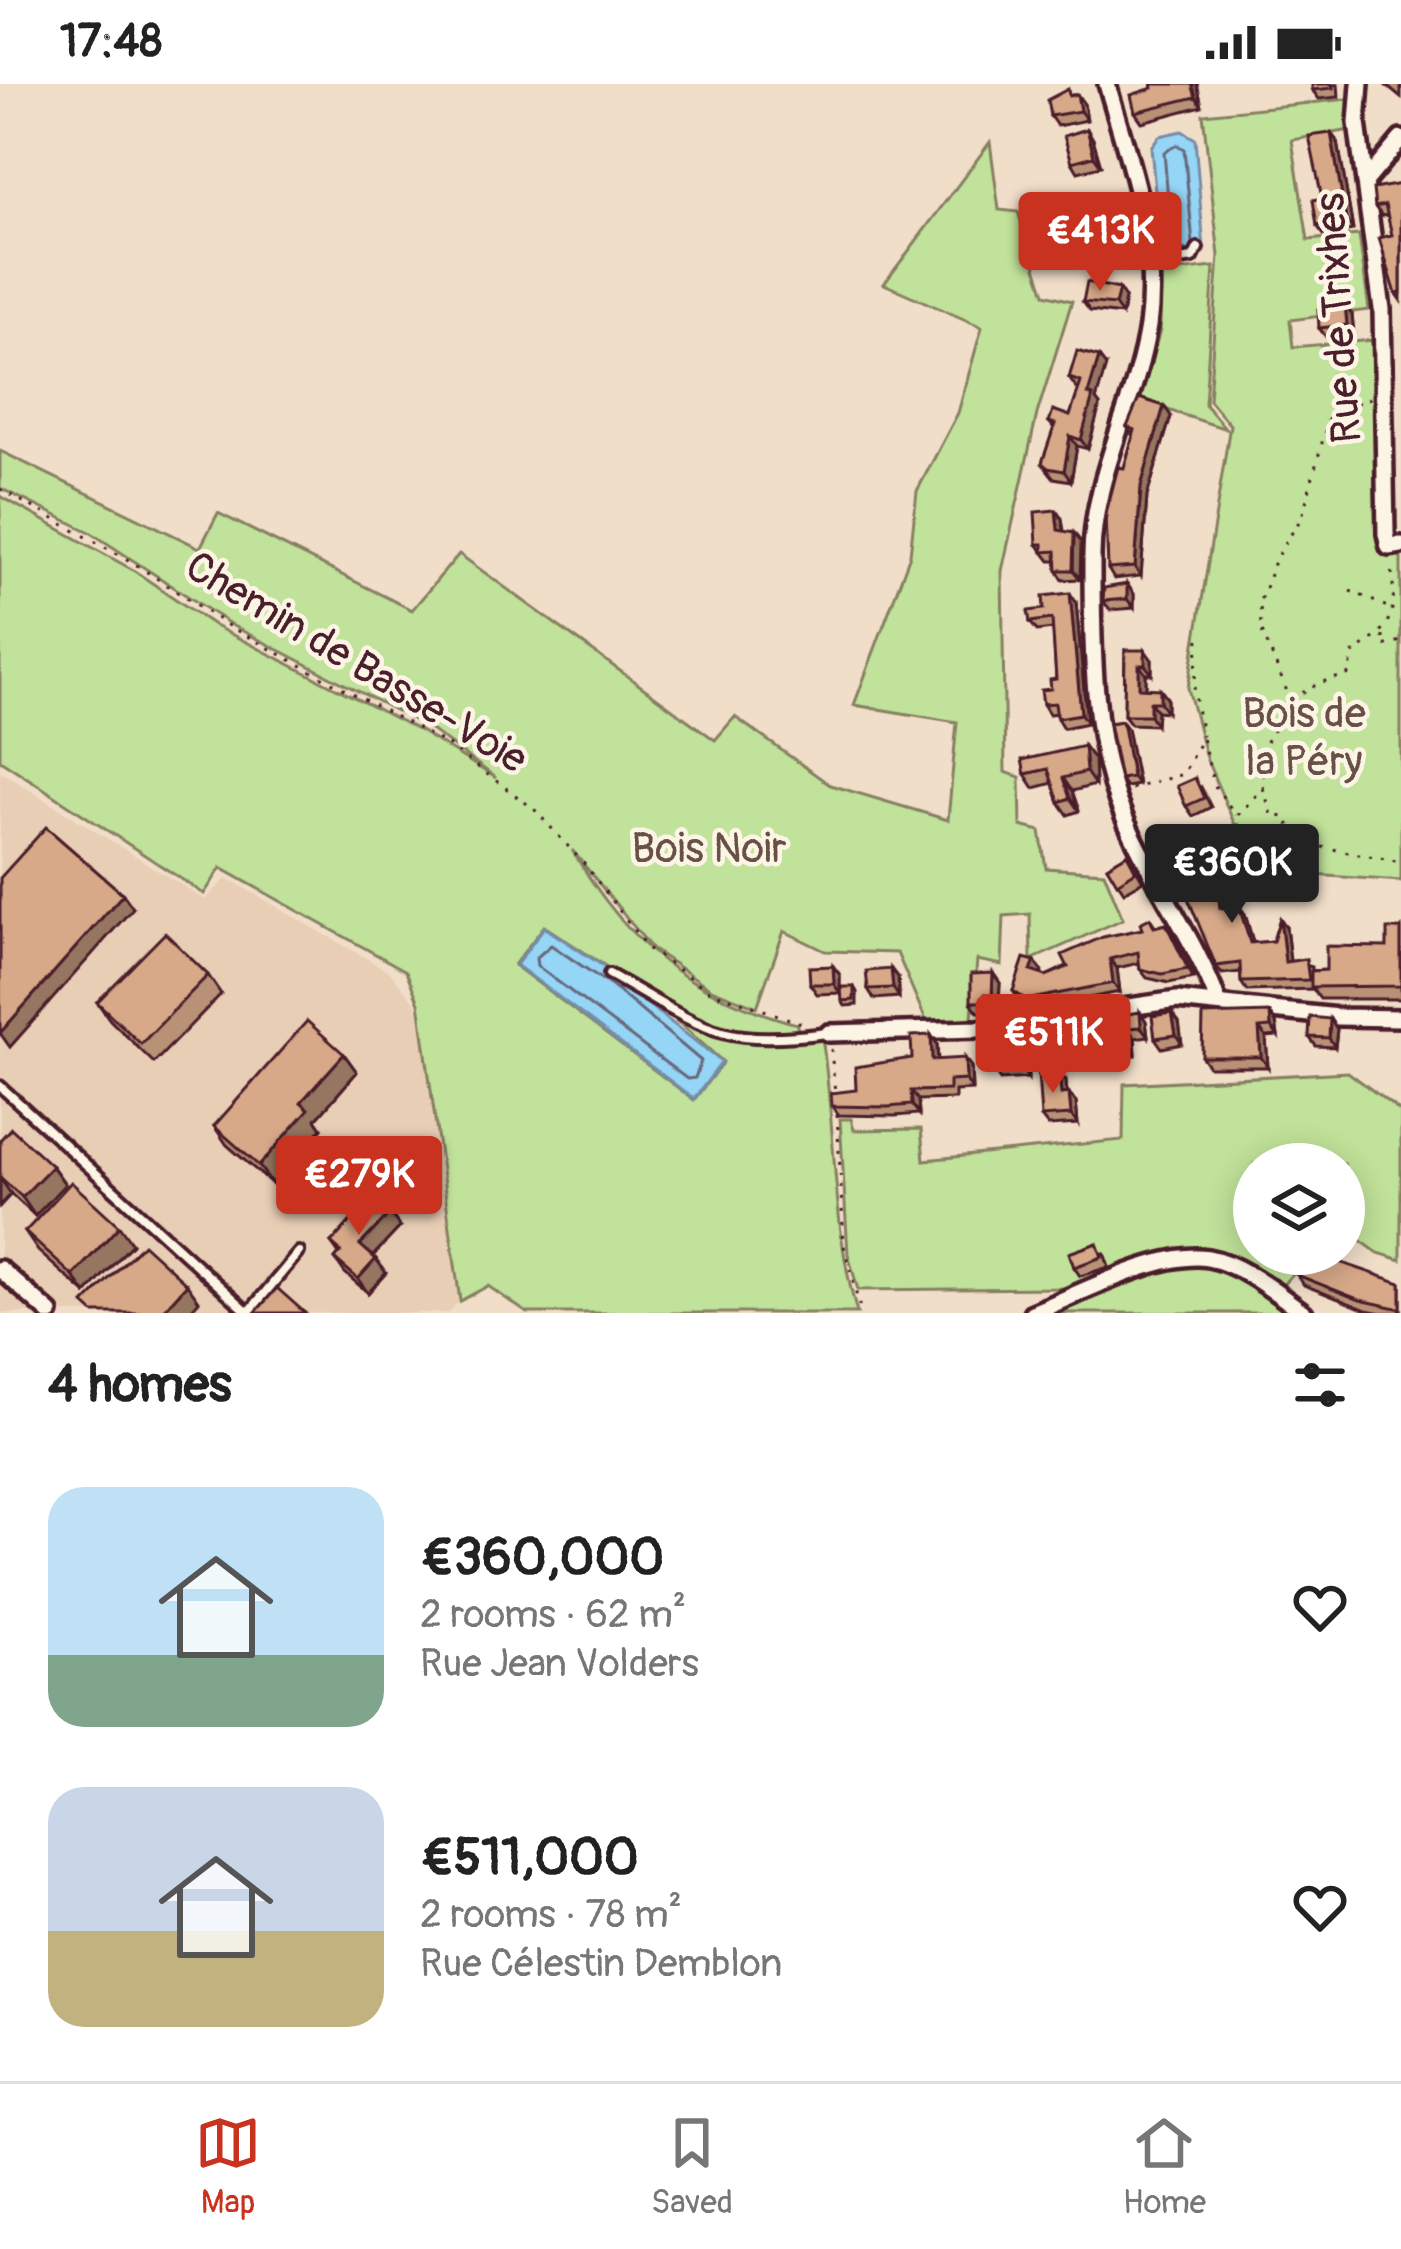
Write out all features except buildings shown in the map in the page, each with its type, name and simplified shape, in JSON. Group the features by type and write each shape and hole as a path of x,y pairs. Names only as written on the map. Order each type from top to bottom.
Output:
{"street":[{"path":"1107,84 1140,202 1148,324 1098,494 1092,554 1102,717 1116,793 1219,1004"},
{"name":"Rue de Trixhes","path":"1360,84 1357,123 1382,309 1395,546"},
{"path":"1366,182 1401,139"},
{"path":"829,1033 978,1029 1177,1000 1401,1018"},
{"path":"1032,1313 1177,1256 1211,1258 1260,1281 1304,1313"},
{"path":"0,1269 50,1313"}],"lane":[{"path":"1147,266 1193,258 1198,248"},
{"path":"609,974 712,1033 758,1041 829,1033"},
{"path":"0,1086 248,1313 299,1252"}],"path":[{"path":"1291,701 1261,629 1263,588 1302,517 1330,413 1384,394"},
{"name":"Chemin de Basse-Voie","path":"0,489 132,562 230,627 448,745 534,809 587,867 648,949 677,972 750,1007 829,1033"},
{"path":"1395,546 1394,610 1383,646 1401,641"},
{"path":"1350,591 1394,610"},
{"path":"1317,846 1294,832 1283,817 1272,815 1263,788 1262,748 1291,701 1319,682 1350,674 1352,654 1383,634"},
{"path":"1199,639 1194,690 1202,738 1214,785 1251,844 1317,846 1401,862"},
{"path":"1116,793 1177,778 1188,770 1202,738"},
{"path":"1237,816 1263,788"},
{"path":"829,1033 836,1079 844,1246 861,1313"}],"shaded area":[{"path":"0,771 205,900 227,878 390,972 416,1004 430,1073 459,1301 449,1313 0,1313"}],"green space":[{"name":"Bois de la Péry","path":"1348,99 1351,130 1292,140 1308,240 1359,235 1369,310 1290,320 1293,347 1375,340 1378,547 1401,555 1401,881 1313,875 1282,849 1259,848 1234,823 1206,758 1188,688 1230,425 1209,400 1219,256 1203,114"},
{"name":"Bois Noir","path":"990,142 999,210 1018,212 1045,294 1072,301 1037,414 1002,571 1005,772 1020,777 1021,826 1040,831 1046,868 1104,872 1123,919 1031,960 1030,914 1004,916 1002,965 977,960 972,1018 927,1023 897,953 825,951 784,931 757,1007 711,989 652,949 572,850 616,914 665,962 724,998 797,1024 798,1041 822,1037 843,1246 857,1313 527,1313 488,1286 460,1301 419,1003 406,971 221,868 204,894 0,760 0,496 133,570 215,626 420,731 496,778 427,727 233,626 90,532 0,488 0,451 200,548 218,513 412,610 459,554 715,740 735,717 830,785 948,820 957,722 854,705 910,555 917,491 958,413 982,327 884,284","holes":["544,926 642,990 723,1062 694,1100 514,965"]},
{"path":"1214,267 1205,404 1226,429 1140,401 1160,330 1161,273"},
{"path":"1348,1072 1401,1112 1401,1260 1365,1244 1365,1143 1233,1143 1233,1264 1191,1248 1159,1254 1065,1288 858,1290 848,1254 840,1119 851,1119 854,1130 921,1129 924,1160 1123,1140 1124,1084"},
{"path":"1208,1262 1260,1286 1298,1313 1047,1313 1178,1263"},
{"path":"1252,1275 1292,1275 1278,1290"}],"water":[{"path":"1182,131 1195,139 1204,249 1195,263 1162,268 1151,147 1159,136"},
{"path":"544,927 626,981 627,988 722,1062 694,1099 516,965"}]}
